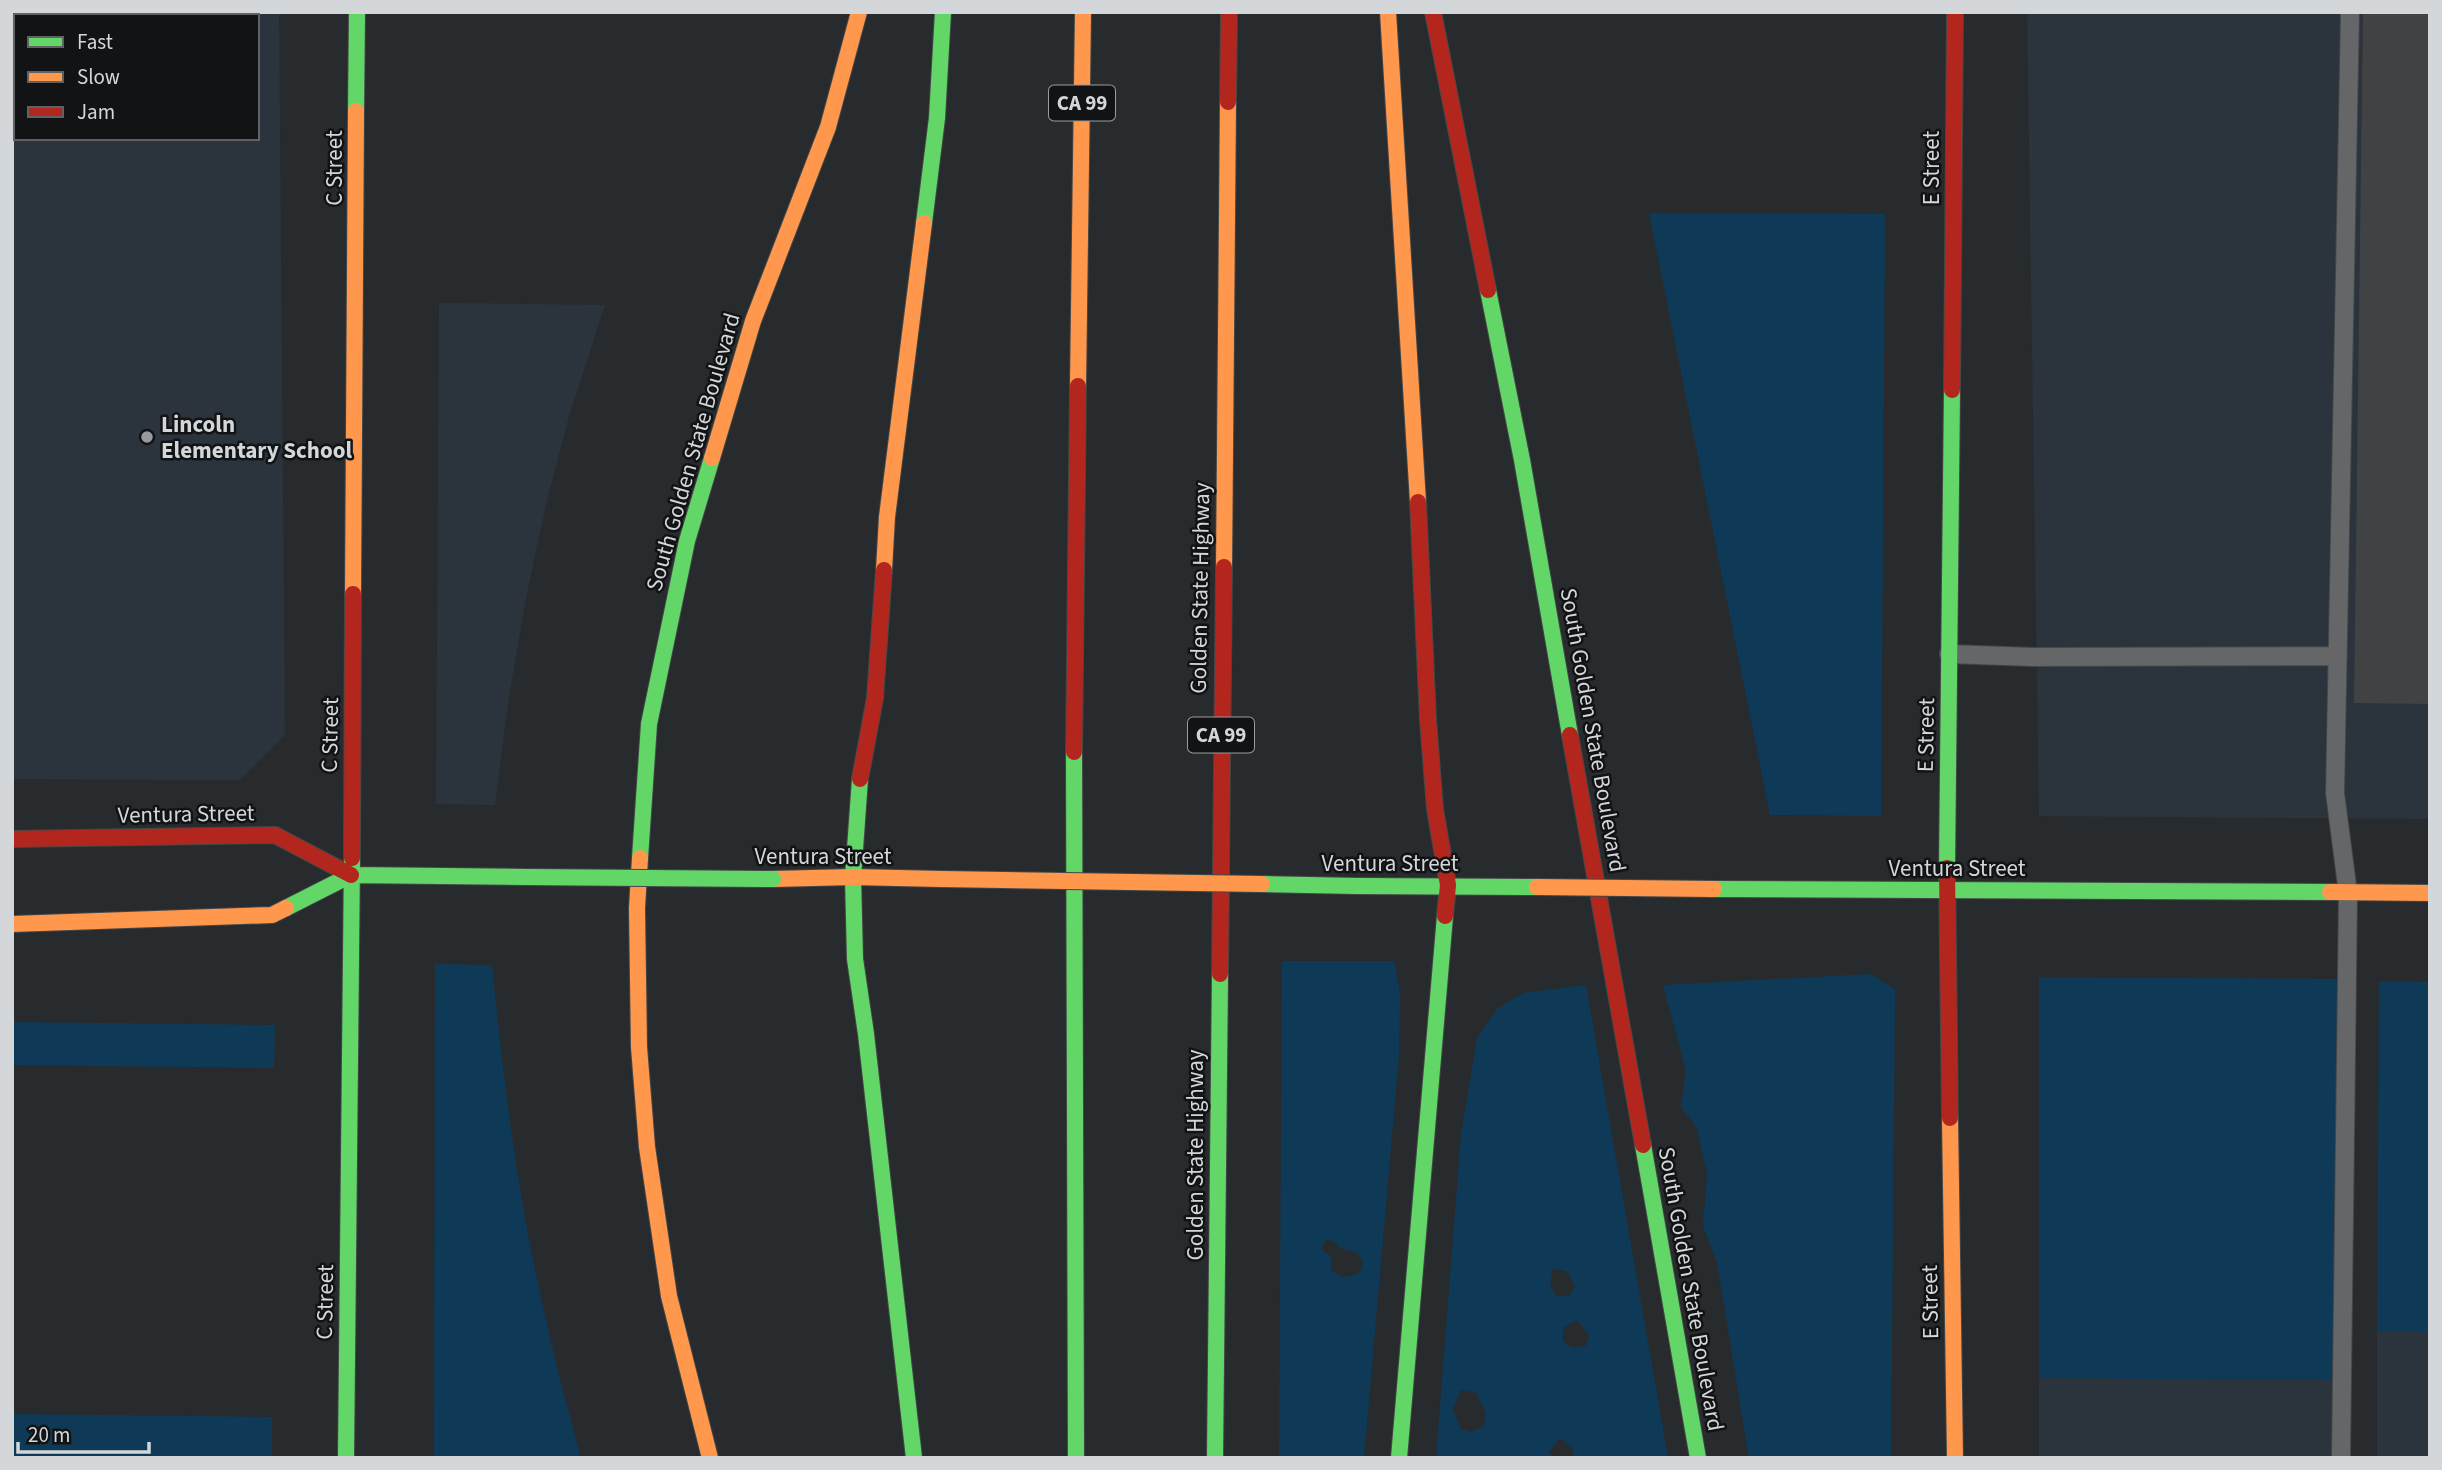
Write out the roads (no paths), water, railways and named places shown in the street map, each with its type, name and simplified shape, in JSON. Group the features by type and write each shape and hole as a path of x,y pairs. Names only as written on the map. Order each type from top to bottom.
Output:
{"main road":[{"name":"C Street","path":"346,1458 357,12"},
{"name":"South Golden State Boulevard","path":"710,1458 669,1296 646,1135 639,1047 637,908 649,724 687,541 753,321 828,127 859,12"},
{"path":"914,1458 866,1034 855,959 853,877 859,792 875,698 887,517 937,118 943,12"},
{"name":"CA 99","path":"1076,1458 1074,747 1083,12"},
{"name":"Golden State Highway","path":"1215,1458 1230,12"},
{"path":"1388,12 1413,408 1428,720 1435,809 1448,885 1439,964 1399,1458"},
{"name":"South Golden State Boulevard","path":"1433,12 1522,460 1698,1458"},
{"name":"E Street","path":"1955,12 1947,891 1955,1458"},
{"name":"Ventura Street","path":"12,839 275,835 351,875 772,879 853,877 1357,886 2430,893"},
{"name":"Ventura Street","path":"12,924 272,915 351,875"}],"lane":[{"path":"2341,1458 2348,893 2335,793 2350,12"},
{"path":"1949,654 2034,657 2338,656"}],"place":[{"name":"Lincoln Elementary School","path":"147,437"}]}
